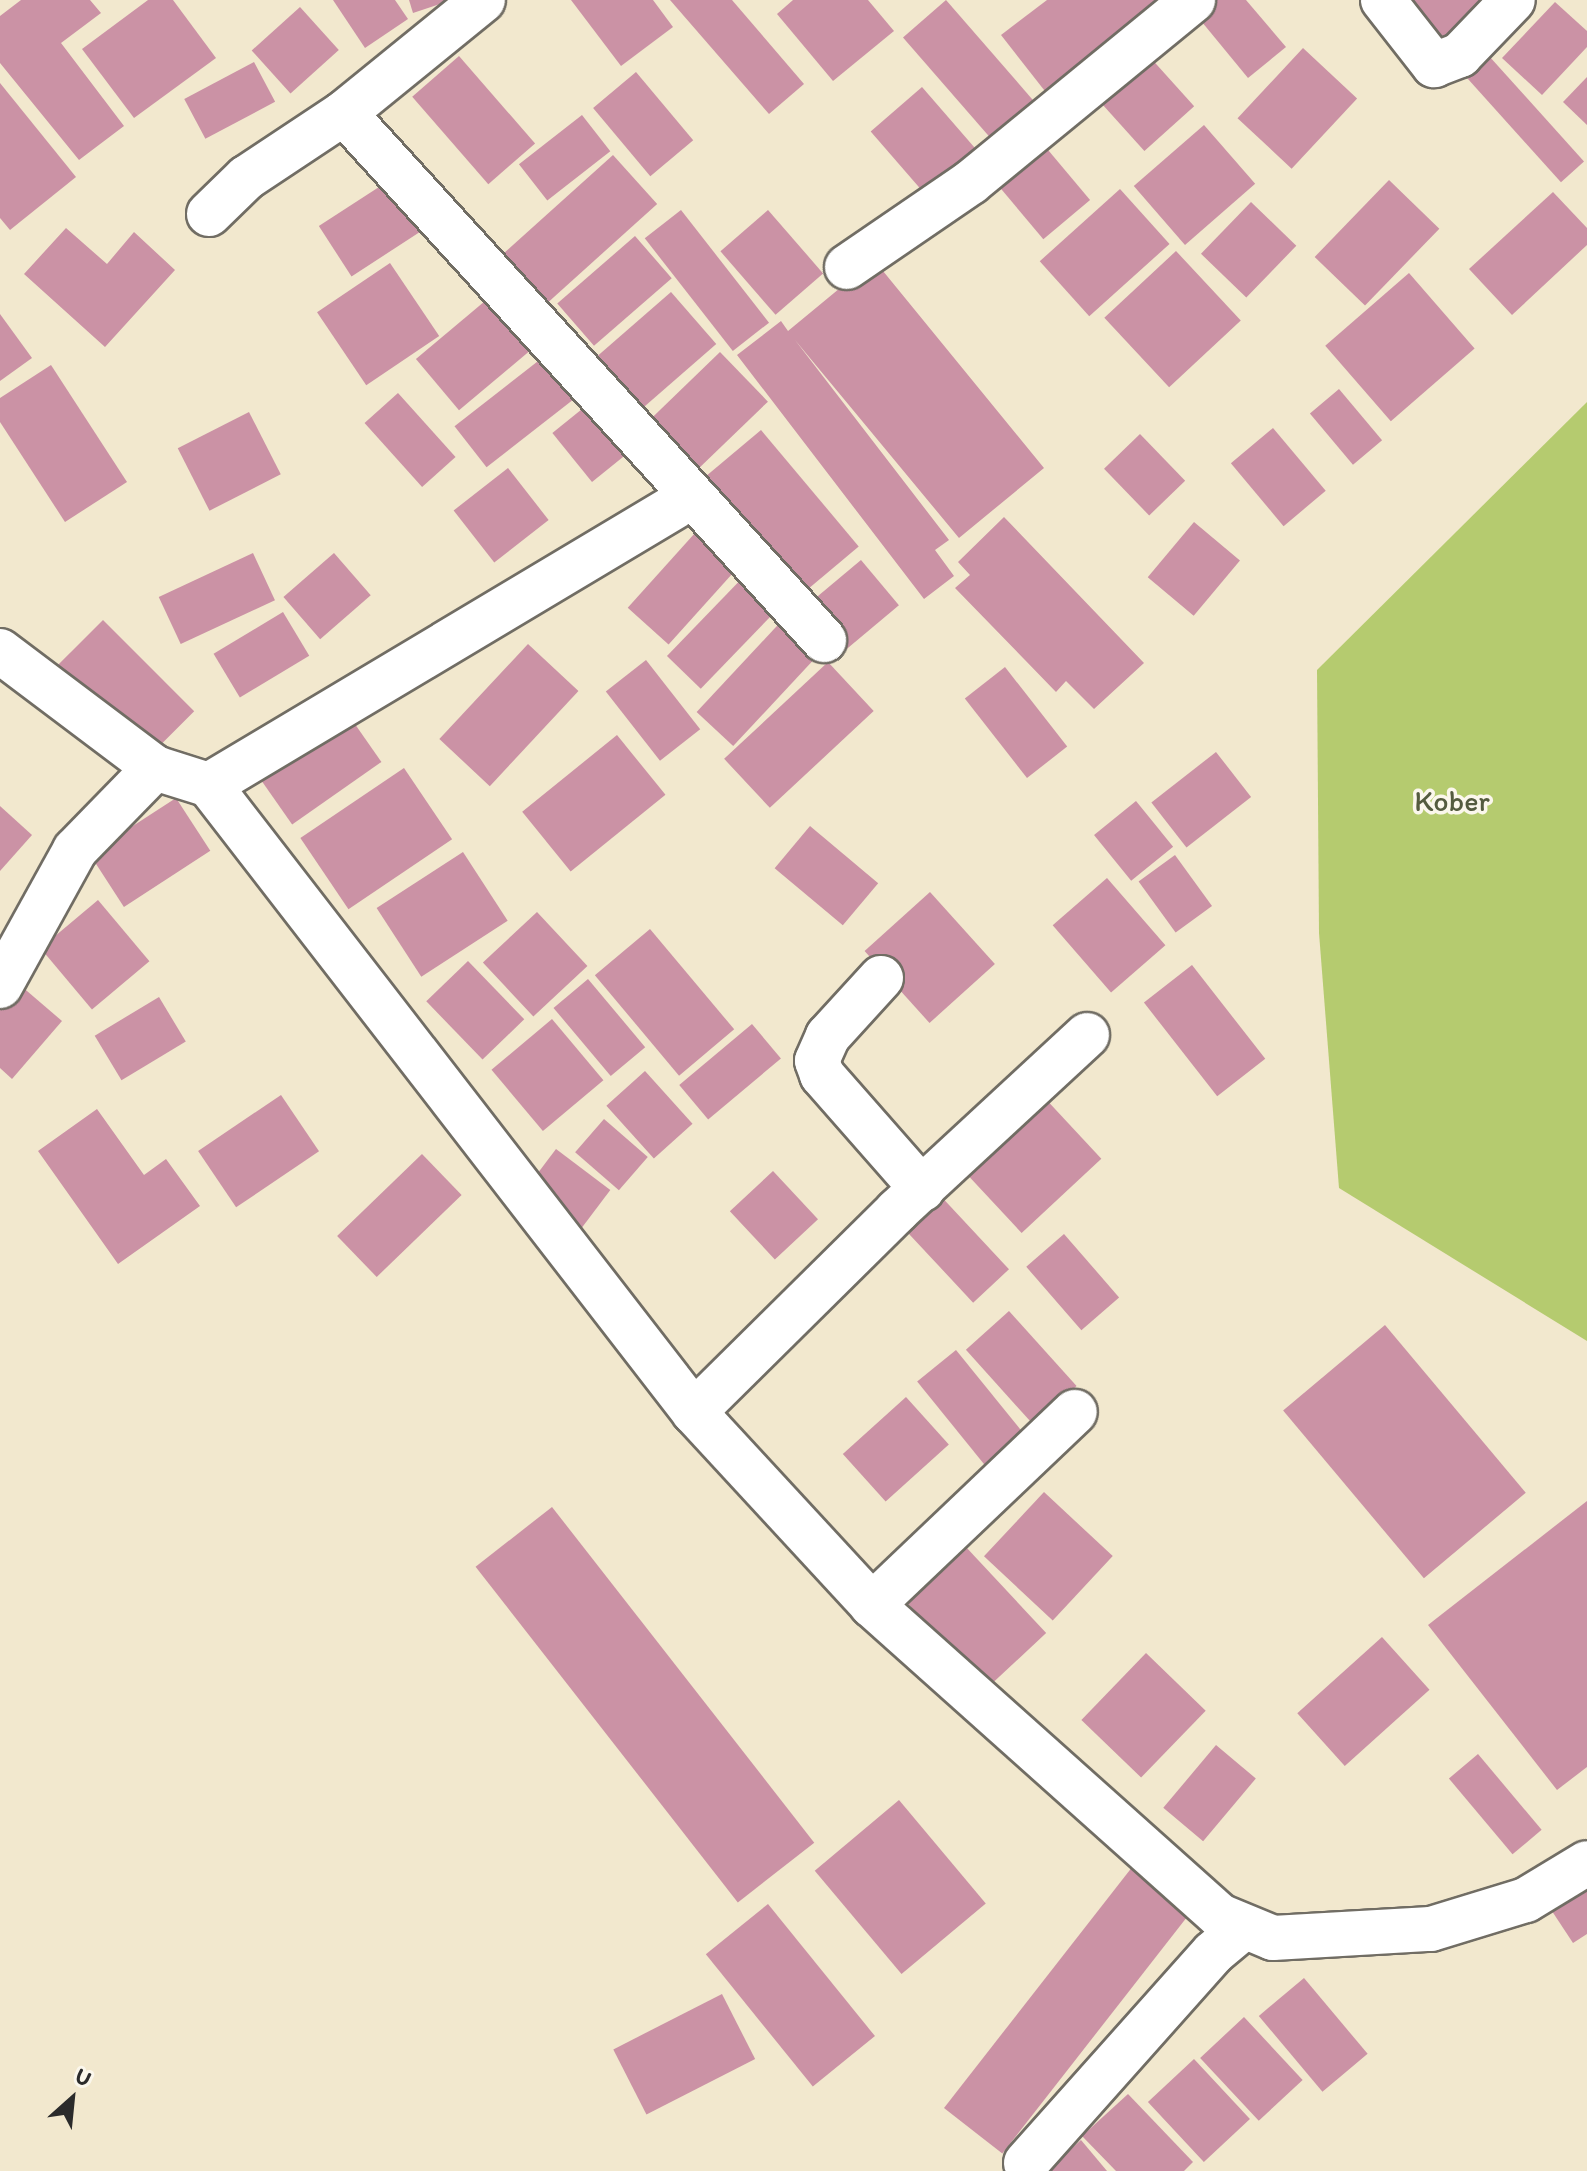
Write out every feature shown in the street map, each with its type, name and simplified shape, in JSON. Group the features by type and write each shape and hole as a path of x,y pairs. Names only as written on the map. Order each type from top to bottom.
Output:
{"street":[{"path":"209,214 246,178 344,113 483,0"},
{"path":"847,267 971,182 1193,0"},
{"path":"1383,0 1434,65 1460,55 1513,0"},
{"path":"344,113 824,640"},
{"path":"209,785 691,497"},
{"path":"0,651 155,768 209,785 694,1412 872,1605 1220,1916 1242,1929 1273,1938 1431,1929 1526,1900 1587,1863"},
{"path":"0,986 75,850 155,768"},
{"path":"881,978 828,1036 817,1061 822,1075 922,1189"},
{"path":"694,1412 922,1189 1087,1035"},
{"path":"872,1605 1075,1412"},
{"path":"1026,2163 1213,1953 1242,1929"}],"green space":[{"name":"Kober","path":"1587,402 1587,1341 1339,1188 1319,933 1317,670"}],"building":[{"path":"21,0 90,0 101,13 61,43 124,126 79,160 0,63 0,16"},
{"path":"148,0 173,0 216,58 134,118 82,49"},
{"path":"333,0 395,0 408,19 365,48"},
{"path":"409,0 449,0 449,1 413,13"},
{"path":"571,0 653,0 673,27 621,66"},
{"path":"670,0 732,0 804,84 769,114"},
{"path":"793,0 868,0 894,31 833,81 777,14"},
{"path":"946,0 1035,103 992,140 903,37"},
{"path":"1047,0 1172,0 1048,95 1001,35"},
{"path":"1216,0 1246,0 1286,47 1248,78 1197,16"},
{"path":"1402,0 1494,0 1449,45"},
{"path":"1555,2 1587,31 1587,47 1542,95 1502,58"},
{"path":"300,7 339,50 291,94 252,50"},
{"path":"1303,48 1357,98 1292,169 1238,118"},
{"path":"1148,55 1194,106 1144,151 1098,100"},
{"path":"459,56 535,144 488,184 412,97"},
{"path":"1489,56 1584,162 1561,182 1466,77"},
{"path":"254,62 275,102 205,139 184,99"},
{"path":"636,72 693,140 650,176 593,108"},
{"path":"1587,77 1587,125 1563,102"},
{"path":"0,83 76,177 10,230 0,218"},
{"path":"922,87 976,149 924,193 871,132"},
{"path":"582,115 610,151 547,201 519,164"},
{"path":"1204,125 1255,184 1185,245 1134,186"},
{"path":"1038,138 1090,200 1043,239 991,177"},
{"path":"613,155 657,204 546,304 502,255"},
{"path":"396,176 429,226 352,276 319,226"},
{"path":"1389,180 1439,229 1365,306 1315,257"},
{"path":"1120,189 1170,244 1089,316 1040,261"},
{"path":"1553,192 1587,228 1587,245 1512,315 1469,269"},
{"path":"1251,202 1296,246 1246,298 1201,254"},
{"path":"681,210 769,323 733,351 645,238"},
{"path":"768,210 823,273 776,315 720,251"},
{"path":"66,228 107,264 134,232 175,270 105,347 24,274"},
{"path":"635,236 672,278 594,346 557,304"},
{"path":"1176,251 1241,320 1169,387 1104,318"},
{"path":"874,260 1044,468 959,538 795,340 949,540 935,550 954,576 924,599 737,355 781,321 788,331"},
{"path":"390,263 439,336 366,385 317,312"},
{"path":"1409,273 1475,348 1391,421 1325,346"},
{"path":"671,292 716,344 643,408 598,356"},
{"path":"491,296 534,347 459,410 416,359"},
{"path":"0,314 32,358 0,381"},
{"path":"720,352 768,402 699,468 651,419"},
{"path":"542,358 574,399 487,467 455,426"},
{"path":"51,365 127,482 65,522 0,422 0,398"},
{"path":"1339,389 1382,440 1353,465 1310,413"},
{"path":"398,393 456,457 422,487 365,423"},
{"path":"592,401 632,450 592,482 552,433"},
{"path":"249,412 281,474 209,511 178,448"},
{"path":"1273,428 1326,491 1284,526 1231,463"},
{"path":"761,430 859,546 794,600 697,484"},
{"path":"1140,434 1185,481 1149,515 1104,469"},
{"path":"508,468 549,520 494,562 454,510"},
{"path":"1004,517 1144,663 1094,709 1066,681 1056,692 955,588 970,575 958,562"},
{"path":"1194,522 1240,561 1194,616 1148,577"},
{"path":"704,523 745,560 669,645 628,608"},
{"path":"253,553 275,600 181,644 159,597"},
{"path":"334,553 371,595 320,639 283,597"},
{"path":"861,560 899,605 841,654 803,609"},
{"path":"751,569 785,602 701,689 667,656"},
{"path":"283,612 309,656 240,697 214,654"},
{"path":"788,614 825,648 733,746 697,712"},
{"path":"103,620 194,711 145,760 54,669"},
{"path":"528,644 578,691 490,786 439,739"},
{"path":"646,660 700,729 660,761 606,691"},
{"path":"828,662 874,711 770,808 724,759"},
{"path":"1005,667 1067,747 1027,778 965,698"},
{"path":"343,707 381,762 292,824 254,770"},
{"path":"617,735 665,795 571,872 522,812"},
{"path":"1216,752 1251,797 1186,847 1151,802"},
{"path":"404,768 452,839 348,909 300,838"},
{"path":"176,798 210,851 124,907 90,854"},
{"path":"1136,801 1173,847 1131,881 1094,835"},
{"path":"0,806 32,835 0,871"},
{"path":"810,826 878,883 843,925 775,868"},
{"path":"463,852 508,921 421,977 377,908"},
{"path":"1175,855 1212,906 1176,932 1139,881"},
{"path":"1107,878 1165,945 1111,992 1053,925"},
{"path":"930,892 995,964 930,1023 865,951"},
{"path":"98,900 149,961 92,1009 41,948"},
{"path":"537,912 587,966 533,1017 483,962"},
{"path":"650,929 734,1029 679,1076 595,975"},
{"path":"468,961 524,1019 483,1060 426,1001"},
{"path":"1192,965 1265,1059 1217,1096 1144,1003"},
{"path":"588,979 645,1047 611,1076 554,1008"},
{"path":"20,985 62,1021 12,1079 0,1068 0,1009"},
{"path":"159,997 186,1042 121,1080 95,1036"},
{"path":"552,1019 603,1080 543,1131 491,1070"},
{"path":"752,1024 781,1058 708,1120 679,1085"},
{"path":"645,1071 693,1124 654,1159 606,1106"},
{"path":"281,1095 319,1151 236,1207 198,1151"},
{"path":"1042,1095 1101,1159 1022,1233 962,1169"},
{"path":"97,1109 144,1175 166,1159 200,1206 118,1264 38,1151"},
{"path":"604,1119 648,1157 619,1190 575,1152"},
{"path":"556,1149 610,1190 582,1227 528,1187"},
{"path":"422,1154 462,1195 377,1277 337,1236"},
{"path":"773,1171 818,1219 775,1260 730,1211"},
{"path":"936,1191 1009,1269 973,1303 900,1224"},
{"path":"1064,1234 1119,1297 1081,1330 1026,1267"},
{"path":"1009,1311 1077,1386 1033,1425 966,1350"},
{"path":"1385,1325 1526,1493 1424,1578 1283,1410"},
{"path":"956,1350 1031,1442 992,1474 917,1381"},
{"path":"906,1397 949,1445 886,1501 843,1454"},
{"path":"1044,1492 1113,1556 1053,1620 984,1556"},
{"path":"1587,1501 1587,1767 1557,1790 1428,1625"},
{"path":"552,1507 814,1843 738,1902 476,1567"},
{"path":"965,1546 1046,1633 987,1688 906,1601"},
{"path":"1382,1637 1430,1690 1345,1766 1297,1713"},
{"path":"1146,1653 1206,1711 1141,1778 1081,1720"},
{"path":"1216,1745 1256,1778 1203,1841 1163,1808"},
{"path":"1478,1754 1542,1830 1513,1854 1449,1778"},
{"path":"899,1800 986,1903 902,1974 815,1871"},
{"path":"1133,1866 1191,1912 1002,2153 944,2108"},
{"path":"1587,1872 1587,1934 1573,1943 1544,1899"},
{"path":"768,1904 875,2036 813,2086 706,1954"},
{"path":"1304,1978 1368,2054 1322,2092 1259,2016"},
{"path":"722,1994 755,2059 646,2114 613,2049"},
{"path":"1244,2017 1303,2080 1259,2121 1200,2058"},
{"path":"1194,2059 1250,2119 1204,2162 1148,2102"},
{"path":"1128,2094 1193,2162 1184,2171 1116,2171 1082,2136"},
{"path":"1081,2140 1107,2171 1046,2171"}]}
